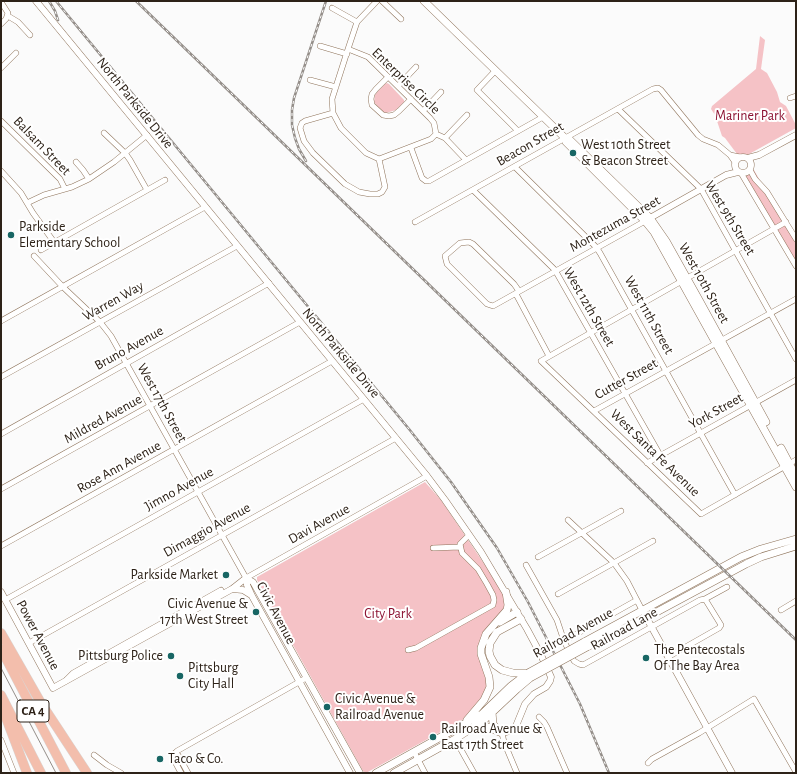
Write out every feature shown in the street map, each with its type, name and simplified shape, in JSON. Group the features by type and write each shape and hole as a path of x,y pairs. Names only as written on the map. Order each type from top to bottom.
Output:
{"highway":[{"path":"1,633 41,703 87,773"},
{"name":"CA 4","path":"1,649 66,773"},
{"path":"2,697 6,718 27,773"},
{"name":"CA 4","path":"2,697 41,773"}],"main road":[{"name":"West 10th Street","path":"424,1 565,138 566,142 648,219 666,241 684,280 753,404 790,464"},
{"path":"790,464 796,476"},
{"path":"790,464 796,487"},
{"name":"Railroad Avenue","path":"376,773 482,714 511,686 586,644 642,610 741,557 796,538"},
{"name":"Railroad Avenue","path":"586,644 646,617 761,557 796,546"},
{"path":"454,730 473,713 488,693 490,681 481,654 481,648 486,634 495,625 508,606 506,592"},
{"path":"495,625 519,615"},
{"path":"519,615 497,632 490,643 489,651 495,665 502,670 515,674 529,675"},
{"name":"Railroad Avenue","path":"394,773 476,726 517,689 529,675"},
{"path":"492,712 493,724 502,733"},
{"path":"476,726 485,726 502,733"}],"street":[{"name":"North Parkside Drive","path":"36,1 428,476 506,592 541,655 551,679 546,687 533,695 525,704 513,730 502,733"},
{"path":"333,114 305,121 301,126 300,128 304,140 308,147 345,184 352,189 370,194 378,194 382,192 385,187 379,159 366,153 341,128 333,114 332,99 357,22 377,1"},
{"path":"382,1 401,19"},
{"path":"1,2 7,9 8,16 1,24"},
{"path":"332,8 357,22"},
{"path":"8,16 18,22 30,35"},
{"name":"Enterprise Circle","path":"320,46 361,54 368,58 434,123 436,134 428,142 379,159"},
{"path":"1,67 16,53"},
{"path":"398,86 416,68"},
{"path":"496,71 477,90 518,131"},
{"path":"388,77 372,94 372,105 383,115 389,116 394,114 411,99"},
{"path":"310,80 336,87"},
{"name":"Beacon Street","path":"415,222 653,89 658,88 661,90 703,139 718,145 730,155"},
{"path":"423,111 441,92"},
{"path":"790,98 796,96"},
{"name":"West 9th Street","path":"618,109 701,190 796,359"},
{"path":"445,138 467,116"},
{"path":"412,148 422,178 429,181 543,117"},
{"name":"Balsam Street","path":"1,121 60,178 65,189"},
{"path":"104,133 130,160 147,190"},
{"path":"436,134 445,138 466,160"},
{"path":"28,203 44,195 80,184 89,179 104,170 146,135"},
{"path":"750,164 759,155 796,135"},
{"path":"730,155 740,157 750,164 755,179 767,192 796,239"},
{"path":"730,155 736,169 740,172 796,266"},
{"name":"Montezuma Street","path":"726,175 740,157"},
{"path":"76,162 89,179"},
{"name":"Montezuma Street","path":"517,293 514,284 469,242 460,243 445,256 447,264 490,306 496,305 517,293 555,270 726,175 740,172 745,173 750,164"},
{"name":"West 11th Street","path":"514,167 596,247 735,495"},
{"path":"1,171 17,186 54,242"},
{"path":"41,250 165,180"},
{"name":"West 12th Street","path":"473,190 555,270 660,455"},
{"path":"1,321 205,207"},
{"path":"517,293 549,356 786,222"},
{"name":"Warren Way","path":"1,377 237,246"},
{"name":"West 17th Street","path":"34,256 63,287 100,322 111,336 246,578"},
{"name":"Bruno Avenue","path":"1,434 269,283"},
{"name":"Cutter Street","path":"594,411 796,299"},
{"name":"Mildred Avenue","path":"1,489 300,322"},
{"name":"West Santa Fe Avenue","path":"549,356 541,361 701,514 735,495"},
{"name":"Rose Ann Avenue","path":"1,546 332,361"},
{"name":"York Street","path":"647,462 796,380"},
{"name":"Jimno Avenue","path":"5,600 364,399"},
{"name":"Dimaggio Avenue","path":"29,643 396,438"},
{"path":"735,495 790,464"},
{"name":"Davi Avenue","path":"53,688 232,589 246,578 428,476"},
{"path":"538,557 582,534 620,511"},
{"path":"568,520 614,563 627,581 732,773"},
{"path":"460,547 469,535"},
{"path":"558,594 653,541"},
{"path":"433,548 460,547"},
{"path":"408,650 416,648 493,605 493,595 488,584 478,569 462,553 460,547"},
{"path":"526,565 550,606 564,641 637,600"},
{"name":"Civic Avenue","path":"246,578 252,596 360,773"},
{"name":"Civic Avenue","path":"246,578 253,582 350,773"},
{"name":"Railroad Lane","path":"564,641 574,661 583,665 700,600 728,587"},
{"path":"232,589 243,590 252,596"},
{"name":"Power Avenue","path":"1,592 53,688"},
{"path":"668,657 720,628 721,625 705,599"},
{"path":"781,610 796,601"},
{"path":"181,773 173,758 175,753 303,680"},
{"path":"648,763 652,759 754,699 796,772"},
{"path":"539,717 547,727 567,773"},
{"path":"502,733 504,742 517,773"},
{"path":"455,739 474,773"},
{"path":"1,740 14,773"},
{"path":"414,752 425,773"},
{"path":"175,753 188,773"},
{"path":"94,755 107,766 121,773"}],"green space":[{"name":"Mariner Park","path":"760,36 765,40 761,69 767,73 777,92 780,102 786,106 796,125 796,128 740,158 722,136 715,115 711,109 712,106 756,69"},
{"path":"387,83 404,100 404,102 396,110 386,113 382,112 374,102 375,95"},
{"path":"754,170 796,244 796,266 743,174"},
{"name":"City Park","path":"425,482 441,500 487,568 503,594 505,602 504,608 482,638 487,685 482,697 464,719 366,773 363,771 257,580 257,577"}],"tram line":[{"path":"1,668 56,773"}],"railway":[{"path":"49,1 58,20"},
{"path":"56,1 451,482 497,548 528,602 580,704 609,773"},
{"path":"136,1 796,640"},
{"path":"306,161 295,138 292,125 292,110 294,98 326,1"}],"place":[{"name":"West 10th Street & Beacon Street","path":"573,153"},
{"name":"Parkside Elementary School","path":"11,235"},
{"name":"Parkside Market","path":"226,575"},
{"name":"Civic Avenue & 17th West Street","path":"256,612"},
{"name":"Pittsburg Police","path":"171,656"},
{"name":"The Pentecostals Of The Bay Area","path":"646,658"},
{"name":"Pittsburg City Hall","path":"180,676"},
{"name":"Civic Avenue & Railroad Avenue","path":"327,707"},
{"name":"Railroad Avenue & East 17th Street","path":"433,737"},
{"name":"Taco & Co.","path":"160,759"}]}
